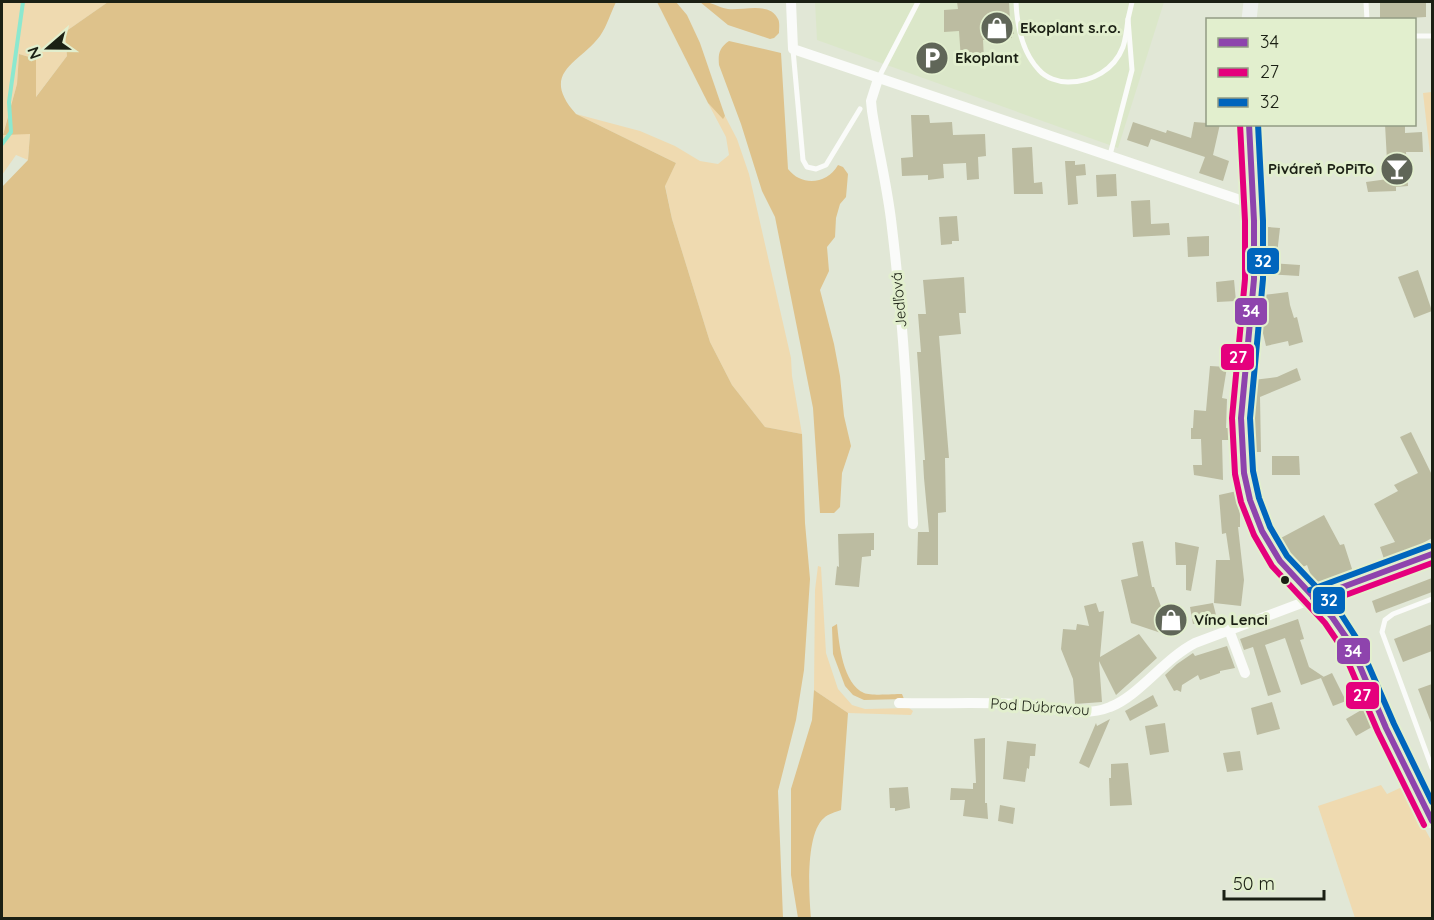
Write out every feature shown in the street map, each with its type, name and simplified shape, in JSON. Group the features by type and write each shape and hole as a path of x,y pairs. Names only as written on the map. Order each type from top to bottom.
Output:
{"main road":[{"path":"1249,18 1251,2"},
{"path":"1249,126 1255,244 1254,280 1240,428 1244,477 1258,523 1279,560 1330,614 1344,633 1386,729 1432,821"}],"street":[{"path":"791,2 793,49 1252,204"},
{"name":"Jedľová","path":"878,79 871,101 896,259 907,394 913,524"},
{"name":"Pod Dúbravou","path":"899,703 1011,704 1083,712 1110,708 1123,701 1185,648 1313,597 1432,554"},
{"path":"1229,630 1245,673"}],"lane":[{"path":"878,79 918,2"},
{"path":"1016,2 1017,22 1026,53 1040,72 1059,82 1084,82 1105,72 1123,48 1132,2"},
{"path":"1365,2 1366,18"},
{"path":"1110,155 1132,70 1128,19"},
{"path":"1416,36 1432,36"},
{"path":"793,49 803,160 807,167 816,169 826,165 860,109"},
{"path":"1432,599 1393,614 1385,620 1382,632 1432,768"}],"shaded area":[{"path":"2,2 108,2 65,32 67,56 35,98 36,59 19,54 17,84 3,134 30,134 28,160 16,155 2,175"},
{"path":"108,2 616,2 600,36 566,70 561,88 566,100 576,114 676,163 665,186 672,219 710,342 732,385 765,427 802,434 805,523 810,579 804,670 796,720 778,791 783,918 2,918 2,187 28,160 30,134 3,135 17,84 19,54 36,59 36,97 67,56 65,32"},
{"path":"657,2 676,2 687,15 700,43 725,116 723,119 708,103"},
{"path":"700,2 728,9 762,8 769,10 779,20 779,33 770,39 728,25"},
{"path":"815,2 1164,2 1118,148 817,40"},
{"path":"729,41 781,53 788,169 800,179 807,181 828,176 838,165 843,167 848,174 846,197 840,204 836,218 835,237 827,247 829,271 820,290 834,344 844,416 851,446 842,473 840,507 834,513 820,513 813,408 775,217 762,191 719,65 720,52"},
{"path":"1432,92 1432,171 1423,93"},
{"path":"708,103 723,118 725,116 737,139 749,174 791,358 802,434 765,427 732,385 710,342 672,219 665,185 676,163 576,114 640,131 675,146 700,161 718,164 729,155 726,137"},
{"path":"818,566 821,567 826,653 838,689 852,705 865,709 909,708 913,711 911,715 848,713 814,690 815,590"},
{"path":"837,624 843,663 851,681 857,688 867,694 902,694 904,699 864,700 853,695 845,686 833,654 832,627"},
{"path":"814,690 848,713 841,810 830,814 818,826 811,851 811,918 798,918 791,875 791,789 812,720"},
{"path":"1381,785 1387,794 1402,787 1432,842 1432,918 1355,918 1318,806"}],"building":[{"path":"957,2 1009,2 1010,21 1013,21 1014,27 1012,38 983,40 984,59 961,60 959,31 944,32 944,10 958,9"},
{"path":"1380,2 1426,2 1426,17 1380,18"},
{"path":"911,115 929,115 930,123 952,122 953,135 985,134 986,156 978,157 979,179 967,180 966,163 943,164 944,178 928,180 928,175 902,176 901,158 913,157"},
{"path":"1133,122 1166,133 1167,130 1191,138 1194,122 1206,123 1206,126 1220,126 1213,155 1229,161 1223,181 1199,173 1205,157 1151,139 1148,147 1127,140"},
{"name":"Piváreň PoPiTo","path":"1385,126 1405,126 1405,133 1422,132 1423,152 1406,152 1408,186 1396,187 1396,191 1368,192 1366,182 1388,179"},
{"path":"1032,147 1034,183 1042,182 1043,194 1014,194 1012,148"},
{"path":"1065,161 1075,161 1075,165 1085,164 1086,175 1076,176 1078,204 1068,205"},
{"path":"1116,174 1117,196 1097,197 1096,175"},
{"path":"1150,200 1151,224 1169,223 1170,235 1133,237 1131,201"},
{"path":"957,216 959,241 941,245 939,217"},
{"path":"1268,227 1280,228 1277,254 1265,253"},
{"path":"1209,236 1209,256 1188,257 1187,237"},
{"path":"1269,263 1300,265 1299,276 1268,274"},
{"path":"1418,270 1432,311 1414,318 1398,277"},
{"path":"964,277 966,313 959,313 961,334 939,336 949,458 945,458 946,512 938,513 938,565 917,565 918,532 929,532 917,352 921,352 918,314 926,314 923,280"},
{"path":"1234,280 1236,301 1217,302 1216,282"},
{"path":"1288,292 1290,305 1294,318 1297,317 1303,342 1289,346 1288,341 1266,346 1262,329 1263,295"},
{"path":"1210,366 1227,367 1222,398 1227,399 1226,428 1231,428 1231,440 1222,440 1223,480 1194,475 1193,465 1202,465 1201,439 1191,439 1191,428 1193,428 1194,410 1206,411"},
{"path":"1297,368 1301,380 1260,397 1261,452 1251,452 1250,418 1253,380 1277,377"},
{"path":"1411,432 1432,475 1432,538 1416,547 1384,559 1380,547 1395,542 1374,504 1398,491 1394,485 1418,473 1400,437"},
{"path":"1272,456 1299,456 1300,475 1272,475"},
{"path":"1237,491 1240,515 1240,527 1238,527 1244,580 1241,606 1214,603 1216,560 1230,560 1226,533 1222,534 1219,495"},
{"path":"1324,515 1340,545 1344,544 1353,572 1314,584 1307,565 1299,569 1279,539"},
{"path":"874,533 874,550 871,550 871,556 862,557 859,587 835,585 837,566 839,567 838,534"},
{"path":"1143,541 1152,587 1154,587 1163,612 1179,608 1170,636 1131,623 1121,580 1138,576 1132,543"},
{"path":"1175,542 1199,547 1191,591 1186,590 1186,565 1176,565"},
{"path":"1432,578 1432,592 1376,613 1372,601"},
{"path":"1096,603 1099,612 1104,611 1100,657 1139,634 1157,658 1116,695 1099,661 1102,702 1075,704 1073,679 1061,649 1063,629 1076,630 1077,624 1089,626 1084,606"},
{"path":"1213,603 1217,619 1193,624 1190,607"},
{"path":"1298,619 1304,639 1300,640 1309,667 1324,677 1301,685 1285,638 1265,645 1281,692 1268,696 1253,647 1244,650 1240,639"},
{"path":"1432,624 1432,651 1403,662 1394,639"},
{"path":"1227,646 1235,668 1220,671 1220,673 1200,680 1198,675 1182,685 1181,692 1174,691 1165,675 1177,664 1193,653 1195,656"},
{"path":"1332,673 1346,701 1333,706 1321,678"},
{"path":"1432,684 1432,725 1418,689"},
{"path":"1153,695 1158,706 1130,721 1125,711"},
{"path":"1272,702 1280,729 1257,735 1251,708"},
{"path":"1363,709 1372,727 1356,736 1346,719"},
{"path":"1110,719 1089,768 1079,763 1096,723 1097,726"},
{"path":"1165,723 1169,752 1150,755 1145,726"},
{"path":"985,738 985,803 987,803 988,819 963,816 965,800 950,800 951,788 973,789 973,783 976,783 974,739"},
{"path":"1007,741 1036,744 1035,756 1030,756 1025,782 1003,779"},
{"path":"1240,751 1243,770 1227,772 1223,753"},
{"path":"1128,763 1132,805 1110,806 1111,764"},
{"path":"908,787 910,808 895,811 895,808 890,808 889,788"},
{"path":"1000,805 1015,808 1013,824 998,821"}],"waterway":[{"path":"2,144 11,132 9,102 23,2"}],"transit line":[{"name":"27","path":"1240,126 1245,221 1245,279 1232,418 1235,474 1241,502 1254,535 1272,566 1325,623 1342,648 1378,732 1424,825"},
{"name":"34","path":"1249,126 1254,221 1254,279 1241,418 1244,473 1250,500 1262,531 1280,561 1332,617 1350,643 1386,728 1432,821"},
{"name":"32","path":"1258,126 1263,221 1263,279 1250,418 1253,471 1259,498 1270,527 1287,556 1339,611 1357,639 1394,724 1432,802"},
{"name":"32","path":"1310,590 1429,546"},
{"name":"34","path":"1313,598 1432,554"},
{"name":"27","path":"1316,606 1432,563"}],"place":[{"name":"Ekoplant s.r.o.","path":"997,28"},
{"name":"Ekoplant","path":"932,58"},
{"name":"Piváreň PoPiTo","path":"1397,169"},
{"name":"Víno Lenci","path":"1171,620"}]}
